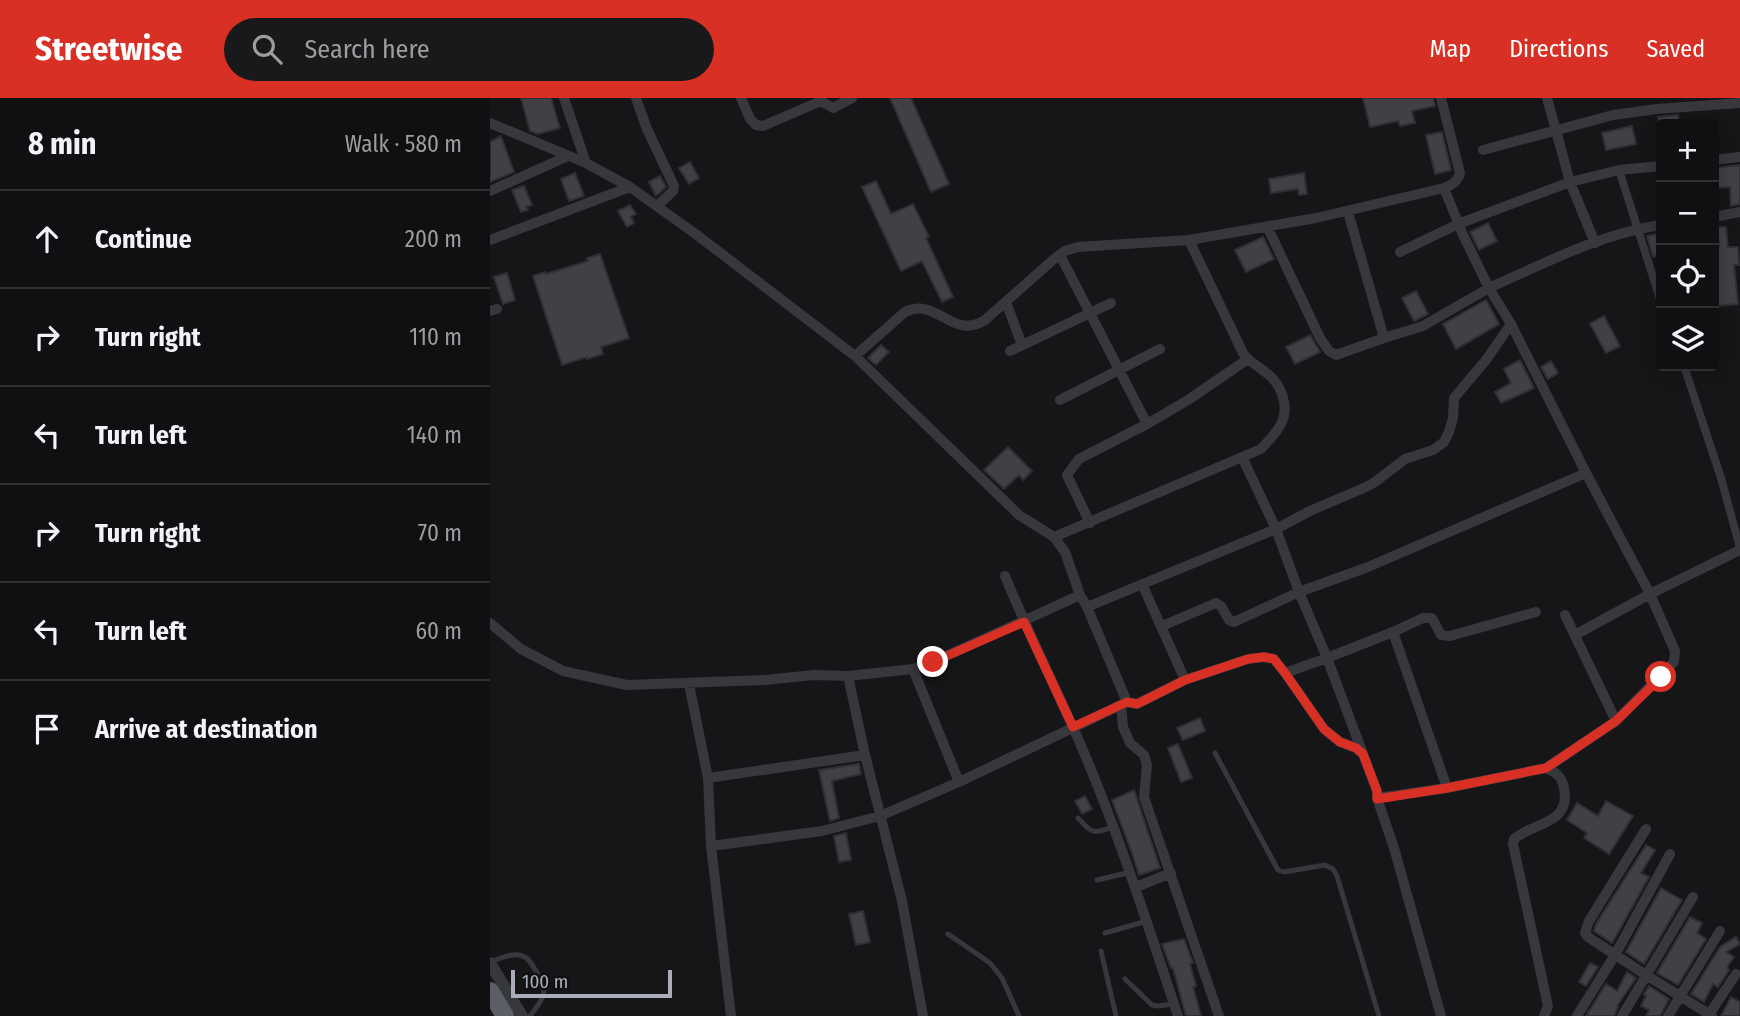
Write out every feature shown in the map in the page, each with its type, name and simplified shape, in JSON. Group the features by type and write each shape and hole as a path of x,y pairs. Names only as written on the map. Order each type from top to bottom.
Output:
{"highway":[{"path":"490,991 505,1016"}],"street":[{"path":"564,98 586,163"},
{"path":"636,98 647,129 674,186 673,191 657,206"},
{"path":"741,98 750,120 762,126 820,100 833,107 852,98"},
{"path":"855,356 913,308 926,309 963,326 972,327 985,320 1065,251 1078,247 1189,240 1348,212 1444,188 1455,181 1460,173 1441,98"},
{"path":"1547,98 1570,182 1595,243"},
{"path":"1483,150 1613,115 1657,108 1740,103"},
{"path":"490,122 586,163 630,187 697,235 855,356 1019,514 1054,537 1065,552 1124,703 1123,727 1130,743 1144,755 1147,765 1144,797 1219,1016"},
{"path":"490,191 568,156"},
{"path":"1719,159 1740,157"},
{"path":"1400,252 1458,224 1570,182 1619,170 1656,166"},
{"path":"1619,170 1656,287"},
{"path":"490,240 630,187"},
{"path":"1377,799 1546,768 1616,721 1674,663 1675,651 1650,594 1511,324 1489,288 1444,188"},
{"path":"1348,212 1384,338"},
{"path":"1719,215 1740,212"},
{"path":"1266,226 1320,338 1329,351 1336,355 1423,326 1489,288 1595,243 1637,228 1656,226"},
{"path":"1054,537 1261,449 1282,421 1283,397 1273,378 1243,353 1189,240"},
{"path":"1060,255 1147,424"},
{"path":"1006,302 1022,345"},
{"path":"1010,351 1111,303"},
{"path":"1087,607 1276,529 1366,487 1405,459 1433,450 1444,442 1449,432 1454,398 1486,360 1511,324"},
{"path":"1060,400 1160,349"},
{"path":"1090,523 1067,475 1079,459 1188,400 1248,359"},
{"path":"1575,635 1740,549 1721,478 1686,371"},
{"path":"1242,457 1276,529 1377,791 1377,799 1394,848 1441,1016"},
{"path":"1162,626 1216,603 1221,606 1229,620 1234,622 1299,592 1368,567 1586,473"},
{"path":"1005,576 1073,727 1131,872 1178,1016"},
{"path":"1142,584 1185,680"},
{"path":"490,623 521,649 563,671 627,685 689,684 814,675 848,676 913,669 1080,595"},
{"path":"1285,673 1423,618 1432,618 1438,632 1450,636 1536,612"},
{"path":"1565,615 1616,721"},
{"path":"1393,632 1447,788"},
{"path":"711,846 822,831 880,816 959,782 1124,703 1137,704 1185,680 1248,659 1274,659 1324,729 1340,742 1363,754"},
{"path":"913,669 959,782"},
{"path":"848,676 902,901 923,1016"},
{"path":"689,684 708,778 711,846 731,1016"},
{"path":"708,778 865,755"},
{"path":"1544,1016 1548,1006 1513,844 1514,839 1521,834 1554,819 1561,812 1565,793 1563,783 1558,775 1546,768"},
{"path":"1646,829 1585,933 1710,1015 1736,974"},
{"path":"1577,1016 1615,955 1670,854"},
{"path":"1136,887 1171,873"},
{"path":"1622,1016 1693,897"},
{"path":"1668,1016 1720,931"},
{"path":"490,962 522,1016"}],"lane":[{"path":"1215,753 1278,870 1284,872 1325,865 1337,876 1379,1016"},
{"path":"1078,818 1089,830 1096,832 1113,827"},
{"path":"1097,880 1131,872"},
{"path":"1105,933 1147,921"},
{"path":"948,933 990,963 1002,978 1019,1016"},
{"path":"1101,951 1116,1016"},
{"path":"490,962 520,955 526,957 538,973 543,983 544,996 530,1016"},
{"path":"1125,979 1152,1005 1174,1004"}],"building":[{"path":"521,98 551,98 560,128 538,134 530,131"},
{"path":"890,98 911,98 949,184 931,192"},
{"path":"1363,98 1433,98 1435,106 1412,111 1415,123 1400,126 1398,121 1370,127"},
{"path":"1678,115 1678,119 1658,119"},
{"path":"1632,126 1636,144 1606,150 1602,133"},
{"path":"1442,132 1451,170 1435,174 1426,135"},
{"path":"501,136 514,172 490,182 490,142"},
{"path":"690,162 699,178 689,184 679,168"},
{"path":"1740,165 1740,204 1731,206 1730,187 1719,188 1719,167"},
{"path":"575,173 584,196 569,201 561,179"},
{"path":"1304,173 1307,194 1299,195 1298,189 1271,193 1269,179"},
{"path":"660,176 666,187 656,196 649,182"},
{"path":"876,181 891,214 913,204 953,297 942,302 922,261 901,271 862,187"},
{"path":"524,186 532,205 521,212 512,190"},
{"path":"630,205 636,214 631,217 634,223 627,227 618,211"},
{"path":"1488,223 1497,241 1479,250 1470,232"},
{"path":"1719,227 1726,227 1728,247 1738,247 1739,265 1734,265 1738,304 1719,306"},
{"path":"1656,234 1656,256 1653,257 1647,236"},
{"path":"1263,237 1274,259 1246,272 1235,250"},
{"path":"600,254 629,338 601,347 603,354 562,365 533,276 588,261 587,258"},
{"path":"507,273 515,300 503,304 494,277"},
{"path":"1416,291 1428,314 1414,321 1402,298"},
{"path":"1486,300 1499,324 1456,349 1443,324"},
{"path":"1604,316 1620,346 1606,353 1590,324"},
{"path":"1310,335 1320,352 1295,364 1286,347"},
{"path":"881,345 889,352 876,365 868,358"},
{"path":"1520,360 1534,388 1501,403 1495,392 1511,383 1504,369"},
{"path":"1551,361 1558,373 1548,379 1541,367"},
{"path":"1008,447 1032,471 1023,480 1019,475 1004,489 984,470"},
{"path":"1200,718 1205,731 1183,740 1177,728"},
{"path":"1178,744 1192,778 1181,782 1168,748"},
{"path":"859,764 861,774 832,781 839,818 830,821 819,770"},
{"path":"1134,790 1160,868 1139,875 1112,800"},
{"path":"1085,796 1092,809 1082,814 1075,801"},
{"path":"1606,801 1633,816 1609,854 1584,838 1587,833 1567,820 1577,803 1598,816"},
{"path":"846,833 851,860 839,862 834,836"},
{"path":"1646,845 1655,850 1641,873 1649,877 1612,943 1594,931 1596,924"},
{"path":"1661,888 1682,900 1644,964 1626,952"},
{"path":"863,911 870,942 856,945 849,914"},
{"path":"1690,917 1702,923 1697,933 1706,939 1678,985 1657,973"},
{"path":"1736,937 1740,944 1726,952 1734,957 1718,987 1713,984 1704,1002 1691,994 1720,947"},
{"path":"1184,939 1193,963 1190,964 1196,986 1193,987 1201,1016 1186,1016 1173,968 1162,944"},
{"path":"1590,963 1598,967 1586,986 1579,982"},
{"path":"1627,972 1636,978 1617,1006 1614,1016 1586,1016 1606,984 1617,991"},
{"path":"1649,986 1669,999 1660,1016 1646,1016 1649,1010 1641,1006"},
{"path":"1731,997 1740,1002 1740,1016 1721,1016"}],"route":[{"path":"933,662 1024,622 1073,727 1127,702 1137,704 1185,680 1248,659 1274,659 1324,729 1340,742 1363,754 1377,791 1377,799 1546,768 1616,721 1661,677"}]}
